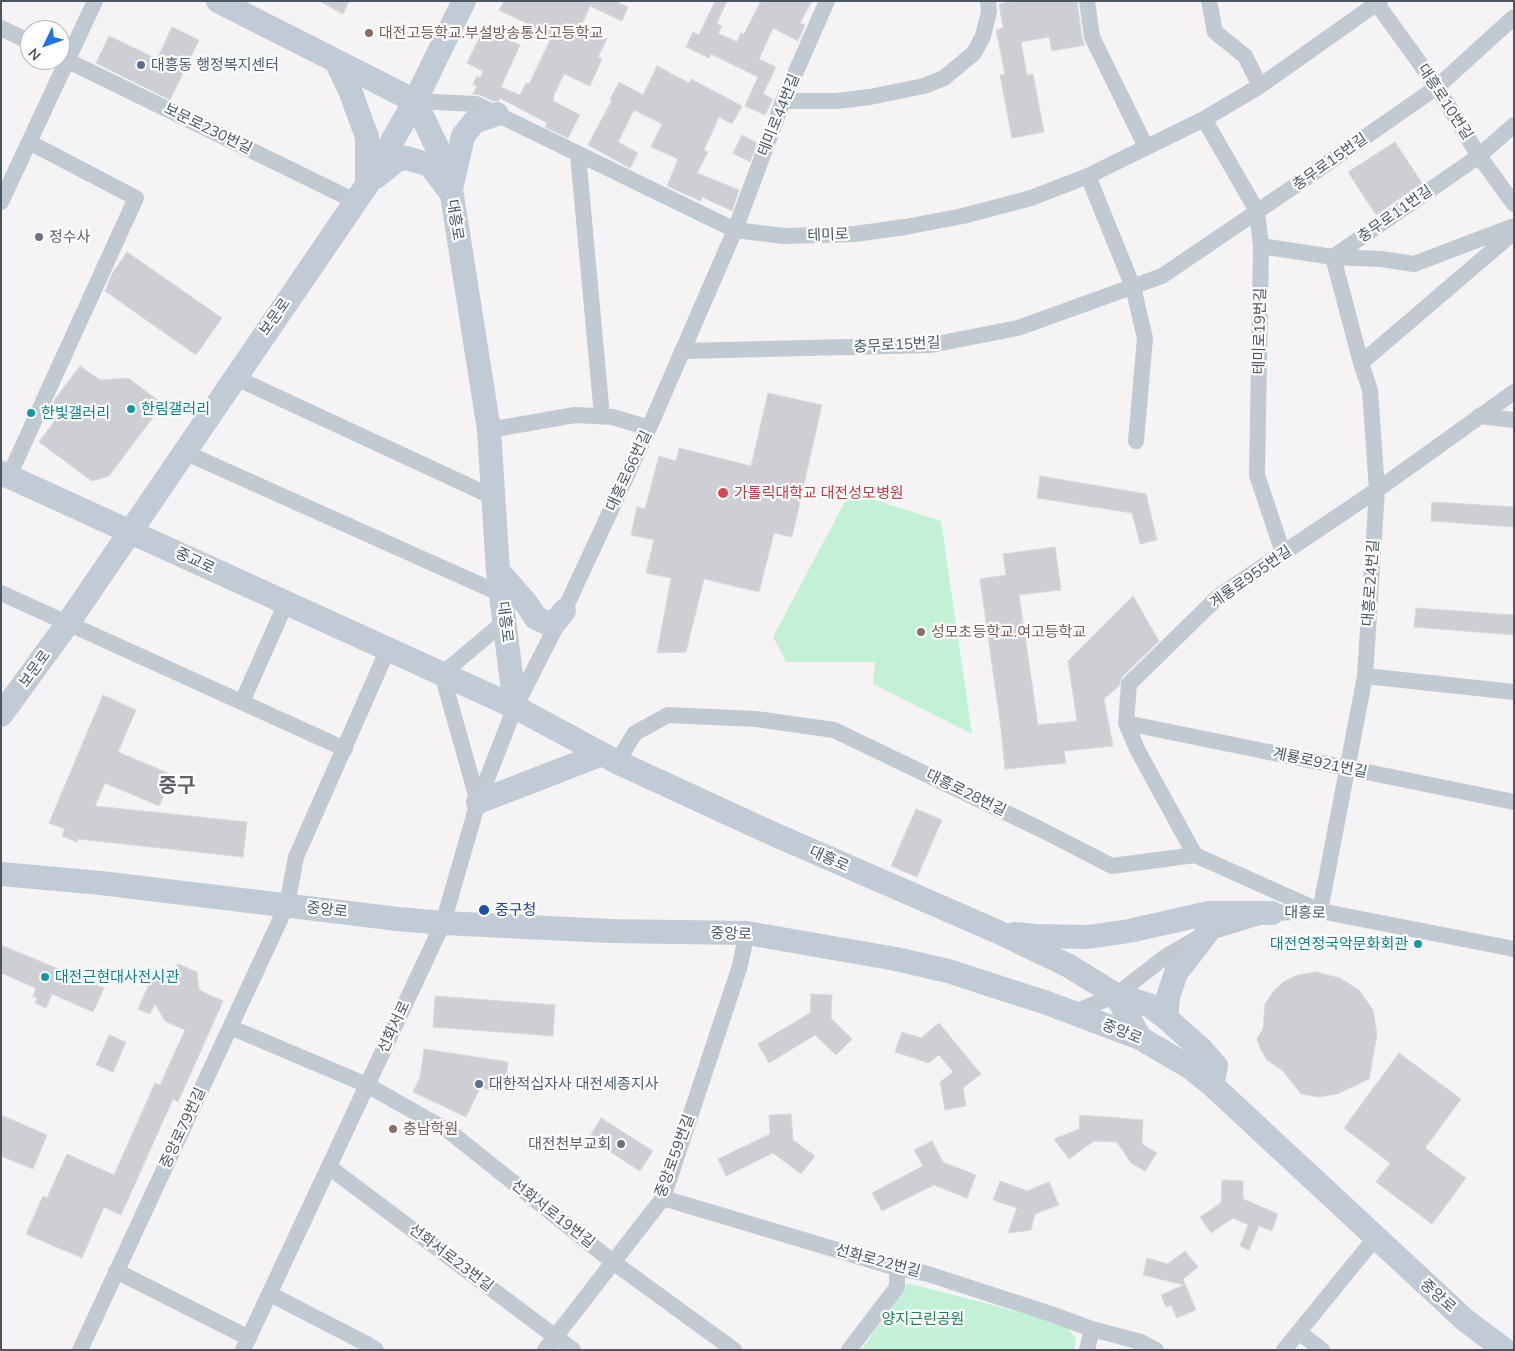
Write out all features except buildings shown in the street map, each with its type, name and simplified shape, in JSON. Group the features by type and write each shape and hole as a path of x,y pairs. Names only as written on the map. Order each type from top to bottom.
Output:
{"main road":[{"path":"218,1 415,101"},
{"name":"보문로","path":"4,706 68,623 361,193 415,101 464,1"},
{"path":"336,61 351,93 367,138 361,193"},
{"name":"대흥로","path":"415,101 448,170 489,430 498,571 515,707 609,758 771,833 1069,966 1116,995 1140,1038"},
{"path":"451,192 463,136 474,122 497,114"},
{"path":"361,193 397,160 406,158 430,165 451,192"},
{"name":"중교로","path":"5,474 515,707"},
{"path":"498,571 526,603 536,618 547,623 555,622 564,611"},
{"path":"478,802 609,758"},
{"name":"중앙로","path":"1,874 101,882 443,923 610,931 747,933 896,959 948,971 1073,1013 1140,1038 1191,1068 1212,1085 1465,1320 1505,1350"},
{"path":"996,932 1036,936 1088,937 1128,931 1209,913 1272,913"},
{"path":"1166,1018 1168,998 1176,973 1207,933"},
{"path":"1116,995 1149,1006 1166,1018 1200,1049 1216,1066 1212,1085"}],"street":[{"path":"70,46 95,1"},
{"name":"테미로44번길","path":"735,230 783,101 827,1"},
{"path":"783,101 836,101 870,97 924,86 944,78 974,53 983,36 989,12 988,1"},
{"path":"1087,1 1092,37 1146,147"},
{"path":"1209,1 1215,32 1244,56 1260,86"},
{"name":"테미로","path":"415,101 476,104 735,230 784,236 855,234 963,216 1030,198 1088,176 1204,119 1260,86 1377,2"},
{"name":"대흥로10번길","path":"1377,2 1437,86 1479,156 1514,204"},
{"name":"충무로15번길","path":"682,351 931,345 1018,328 1162,276 1437,86 1514,18"},
{"path":"1,28 20,37"},
{"name":"보문로230번길","path":"70,62 361,193"},
{"path":"1,202 29,142 58,70"},
{"name":"테미로19번길","path":"1204,119 1257,211 1261,246 1256,475 1283,553"},
{"name":"충무로11번길","path":"1333,257 1479,156 1514,125"},
{"path":"5,474 136,198 29,142"},
{"path":"578,154 602,416"},
{"path":"1088,176 1133,287 1144,338 1136,441"},
{"path":"1261,246 1333,257 1381,258 1414,264 1514,226"},
{"name":"대흥로66번길","path":"515,707 564,611 649,428 735,230"},
{"path":"1361,363 1514,232"},
{"name":"대흥로24번길","path":"1320,911 1365,676 1377,490 1370,390 1333,257"},
{"path":"234,377 493,497"},
{"name":"계룡로955번길","path":"1195,855 1138,751 1126,723 1130,684 1219,596 1377,490 1514,392"},
{"path":"489,430 575,415 613,417 649,428"},
{"path":"1479,416 1514,420"},
{"path":"184,452 501,594"},
{"path":"1,593 344,749"},
{"path":"242,702 286,603"},
{"path":"478,802 442,674 504,621"},
{"path":"287,905 296,857 388,649"},
{"path":"1365,676 1514,692"},
{"name":"선화서로","path":"116,1271 246,1344 443,923 478,802 515,707"},
{"name":"대흥로28번길","path":"609,758 635,733 668,715 756,720 834,730 1040,829 1112,866 1195,855"},
{"name":"계룡로921번길","path":"1126,723 1514,802"},
{"path":"1195,855 1320,911"},
{"name":"중앙로79번길","path":"80,1350 287,905"},
{"name":"대흥로","path":"1116,995 1165,957 1207,933 1272,913 1320,911 1514,949"},
{"name":"중앙로59번길","path":"546,1350 663,1198 739,970 747,933"},
{"path":"1073,1013 1116,995"},
{"name":"선화서로19번길","path":"230,1027 367,1085 450,1132 613,1262 734,1350"},
{"name":"선화서로23번길","path":"329,1167 573,1350"},
{"name":"선화로22번길","path":"663,1198 897,1268 925,1273 1092,1329 1141,1342 1156,1350"},
{"path":"1284,1350 1376,1237"},
{"path":"849,1350 897,1287 897,1268"},
{"path":"270,1294 369,1348"},
{"path":"1087,1350 1092,1329"},
{"path":"1299,1332 1322,1350"},
{"path":"1512,1350 1514,1346"}],"green space":[{"path":"850,492 941,521 972,734 873,684 875,662 786,662 773,637"},
{"name":"양지근린공원","path":"907,1283 1065,1324 1076,1339 1074,1350 861,1350"}],"place":[{"name":"대전고등학교.부설방송통신고등학교","path":"369,33"},
{"name":"대흥동 행정복지센터","path":"141,65"},
{"name":"정수사","path":"39,237"},
{"name":"한림갤러리","path":"131,409"},
{"name":"한빛갤러리","path":"31,413"},
{"name":"가톨릭대학교 대전성모병원","path":"723,493"},
{"name":"성모초등학교.여고등학교","path":"921,632"},
{"name":"중구청","path":"484,910"},
{"name":"대전연정국악문화회관","path":"1418,944"},
{"name":"대전근현대사전시관","path":"45,977"},
{"name":"대한적십자사 대전세종지사","path":"479,1084"},
{"name":"충남학원","path":"393,1129"},
{"name":"대전천부교회","path":"621,1144"}],"district":[{"name":"중구","path":"177,786"}]}
